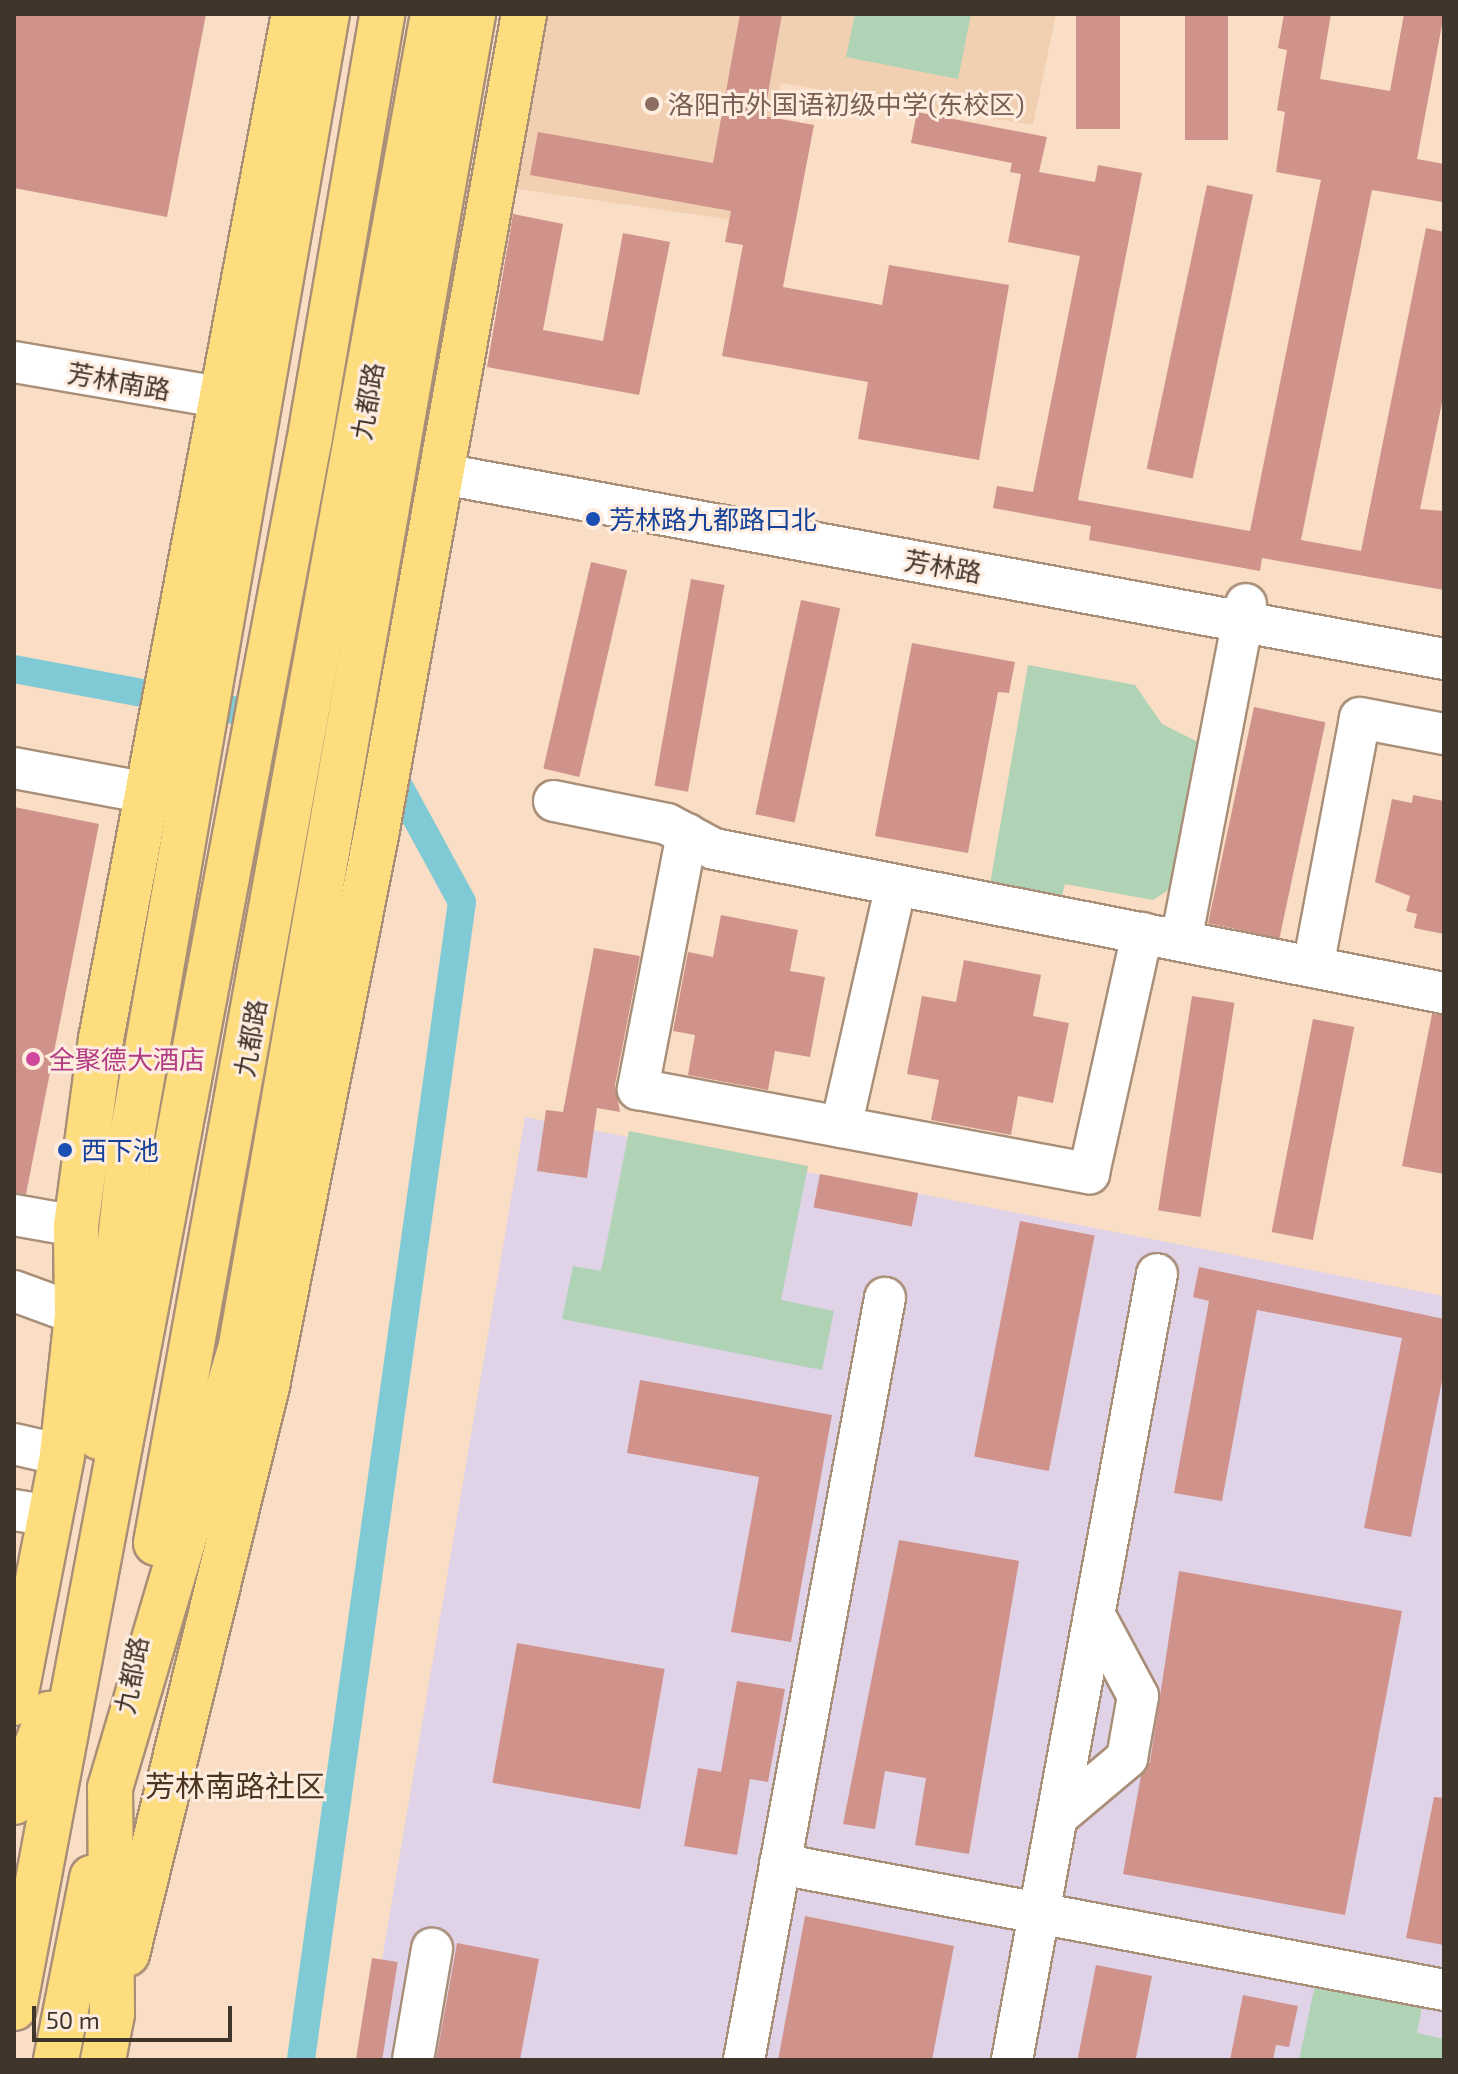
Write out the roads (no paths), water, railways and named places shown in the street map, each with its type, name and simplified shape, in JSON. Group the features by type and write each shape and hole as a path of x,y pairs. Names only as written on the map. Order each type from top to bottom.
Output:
{"main road":[{"path":"14,1802 86,1622 92,1319 76,1226 101,1039 294,14"},
{"path":"14,1703 32,1513 62,1455 130,1147 327,14"},
{"name":"九都路","path":"14,2008 382,14"},
{"name":"九都路","path":"56,2060 110,1788 297,785 433,14"},
{"path":"112,2014 110,1788 241,1345 473,14"},
{"path":"103,2060 267,1386 376,835 524,14"},
{"path":"110,1788 267,1386"}],"street":[{"name":"芳林南路","path":"14,362 221,411"},
{"name":"芳林南路","path":"14,387 221,411"},
{"name":"芳林路","path":"444,465 1245,612 1444,641"},
{"name":"芳林路","path":"1245,612 1444,659"},
{"path":"1181,941 1245,612"},
{"path":"1313,967 1360,718 1444,734"},
{"path":"14,768 150,777"},
{"path":"554,801 667,824 714,849 1444,993"},
{"path":"687,834 638,1089 1089,1173 1142,933"},
{"path":"841,1127 896,885"},
{"path":"14,1215 76,1226"},
{"path":"1012,2060 1157,1274"},
{"path":"14,1291 92,1319"},
{"path":"744,2060 885,1298"},
{"path":"14,1444 62,1455"},
{"path":"1057,1817 1127,1758 1138,1696 1094,1614"},
{"path":"780,1864 1444,1990"},
{"path":"413,2060 432,1949"}],"waterway":[{"path":"14,669 318,726 395,779 462,902 301,2060"}],"place":[{"name":"洛阳市外国语初级中学(东校区)","path":"652,104"},
{"name":"芳林路九都路口北","path":"593,519"},
{"name":"全聚德大酒店","path":"33,1059"},
{"name":"西下池","path":"65,1150"}],"district":[{"name":"芳林南路社区","path":"235,1785"}]}
